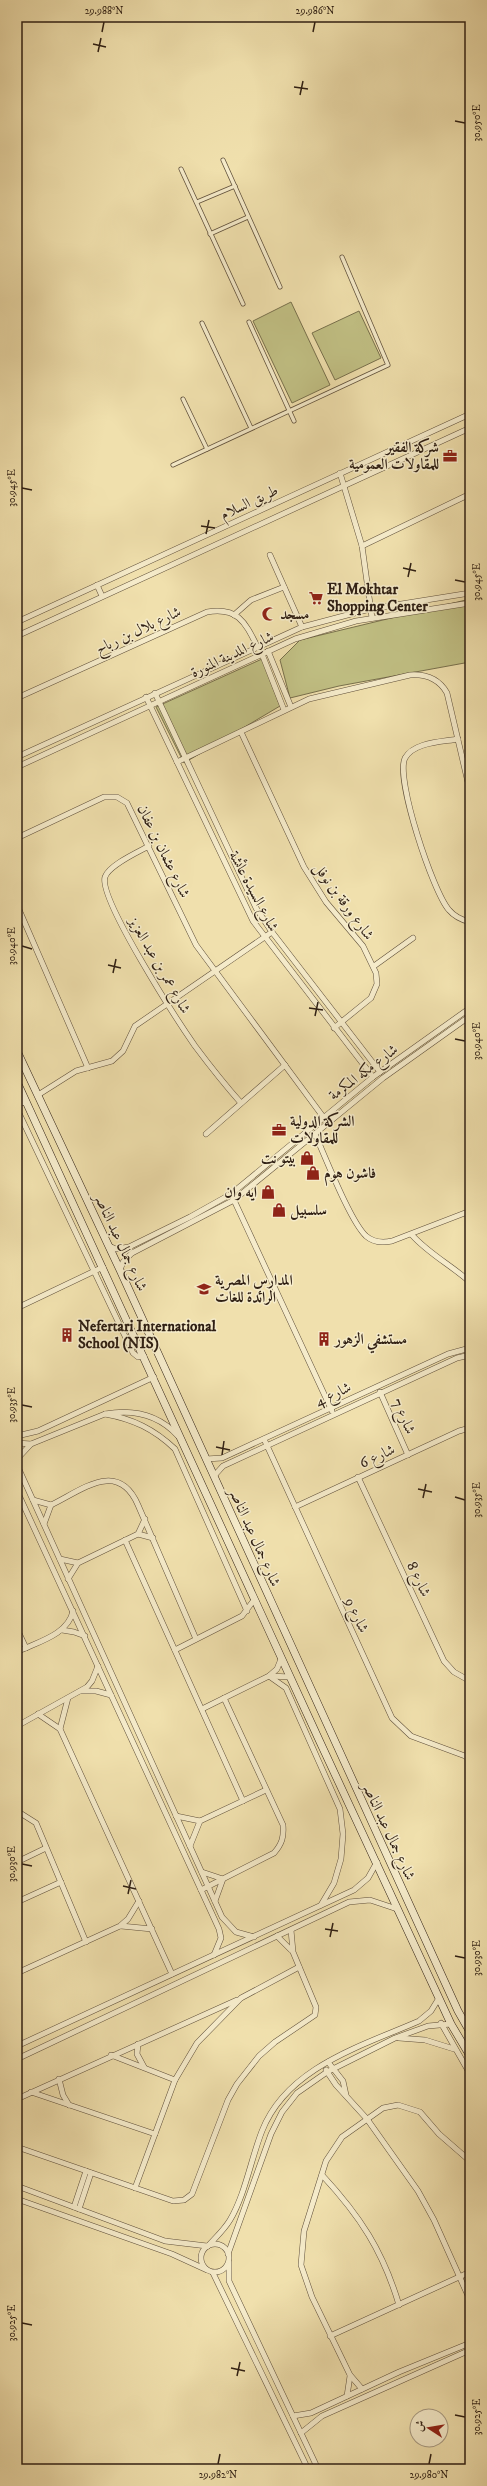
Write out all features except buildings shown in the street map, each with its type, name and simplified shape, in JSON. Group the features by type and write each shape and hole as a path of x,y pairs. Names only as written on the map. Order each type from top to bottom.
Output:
{"main road":[{"path":"450,17 459,17"},
{"name":"شارع جمال عبد الناصر","path":"17,1051 120,1270 328,1730 458,2011 470,2032"},
{"name":"شارع جمال عبد الناصر","path":"17,1084 185,1444 281,1659 377,1862 451,2024 470,2056"},
{"path":"317,1735 324,1735 328,1730"},
{"path":"328,1759 332,1755 339,1753"}],"street":[{"path":"223,160 280,286"},
{"path":"181,169 243,304"},
{"path":"197,202 235,186"},
{"path":"210,234 248,217"},
{"path":"173,465 389,364 342,257"},
{"path":"249,322 294,421"},
{"path":"202,323 250,428"},
{"path":"183,399 207,449"},
{"name":"طريق السلام","path":"17,622 470,414"},
{"name":"طريق السلام","path":"17,636 470,428"},
{"path":"340,474 362,546 372,618"},
{"path":"362,546 470,494"},
{"path":"270,555 302,627"},
{"path":"97,585 102,596"},
{"path":"257,646 245,621 234,615 251,600 284,587"},
{"name":"شارع المدينة المنورة","path":"17,757 257,646 302,627 370,609 470,593"},
{"name":"شارع المدينة المنورة","path":"17,767 268,651 309,634 372,618 470,604"},
{"name":"شارع بلال بن رباح","path":"17,698 198,615 215,611 234,615"},
{"path":"268,651 291,707"},
{"path":"262,654 284,710"},
{"path":"177,762 284,710 325,694 410,675 420,675 434,679 444,688 470,791"},
{"name":"شارع السيدة عائشة","path":"156,693 249,895 272,932 380,1072"},
{"name":"شارع السيدة عائشة","path":"146,697 241,899 264,938 373,1077"},
{"name":"شارع ورقة بن نوفل","path":"241,732 304,867 326,902 362,946 374,966 377,978 374,994 334,1028"},
{"path":"458,739 418,747 411,751 406,757 402,772 419,840 444,903 457,917 470,922"},
{"name":"شارع عثمان بن عفان","path":"17,838 98,800 111,796 127,803 196,945 324,1118"},
{"name":"شارع عمر بن عبد العزيز","path":"149,846 109,869 104,885 112,906 168,1004 195,1045 241,1103"},
{"path":"17,905 88,1068"},
{"path":"38,1095 70,1074 106,1064 118,1056 136,1026 217,972 272,932"},
{"path":"374,966 413,938"},
{"name":"شارع مكه المكرمة","path":"108,1246 116,1249 129,1246 202,1211 231,1194 373,1077 470,1008"},
{"name":"شارع مكه المكرمة","path":"120,1270 123,1262 132,1253 234,1200 383,1078 470,1016"},
{"path":"206,1134 285,1065"},
{"path":"17,1102 27,1103"},
{"path":"17,1108 132,1353 138,1357 144,1356"},
{"path":"315,1134 342,1194 365,1235 377,1242 384,1243 412,1235 470,1211"},
{"path":"231,1194 334,1415"},
{"path":"412,1235 429,1252 448,1263 470,1282"},
{"path":"129,1246 132,1253"},
{"path":"17,1308 103,1267"},
{"name":"شارع 4","path":"206,1459 222,1458 448,1354 470,1348"},
{"name":"شارع 4","path":"214,1476 223,1466 457,1358 470,1355"},
{"path":"17,1436 38,1432 154,1377"},
{"name":"شارع 7","path":"378,1386 408,1455"},
{"path":"17,1459 31,1444 105,1414 131,1412 144,1414 167,1426 185,1444"},
{"path":"105,1414 136,1421 163,1438 175,1449 247,1611"},
{"name":"شارع 6","path":"294,1507 459,1431 470,1428"},
{"name":"شارع 9","path":"264,1439 392,1718 411,1736 468,1758"},
{"path":"17,1443 31,1444"},
{"path":"17,1465 222,1917 236,1932 254,1936"},
{"name":"شارع 8","path":"358,1477 444,1661 454,1672 470,1681"},
{"path":"33,1500 51,1505 102,1480 111,1480 128,1488 145,1519 196,1639"},
{"path":"17,1491 219,1929 221,1938 214,1955"},
{"path":"44,1524 51,1505"},
{"path":"138,1534 145,1519"},
{"path":"68,1579 78,1563 125,1540 138,1534 153,1538"},
{"path":"125,1540 243,1801"},
{"path":"60,1559 78,1563"},
{"path":"55,1571 63,1567"},
{"path":"175,1650 247,1611 254,1600"},
{"path":"17,1652 62,1630 70,1622 73,1611"},
{"path":"17,1629 26,1648"},
{"path":"62,1630 85,1636"},
{"path":"202,1709 269,1676 277,1669 281,1659"},
{"path":"18,1725 80,1691 92,1681 98,1666"},
{"path":"269,1676 290,1677"},
{"path":"269,1676 286,1688 340,1809 343,1834 341,1859 334,1883 321,1905"},
{"path":"80,1691 96,1691 111,1695"},
{"path":"60,1729 68,1698"},
{"path":"201,1890 274,1853 281,1845 283,1835 283,1825 224,1698"},
{"path":"38,1714 60,1729 172,1974"},
{"path":"176,1816 200,1821 266,1790"},
{"path":"17,1811 36,1823 86,1942"},
{"path":"190,1846 200,1821"},
{"path":"17,1862 46,1848"},
{"path":"17,2046 346,1894 361,1885 377,1862"},
{"path":"202,1872 223,1879"},
{"path":"215,1901 223,1879"},
{"path":"17,1902 61,1882"},
{"path":"346,1894 349,1902"},
{"path":"17,1974 120,1926 128,1919 139,1901"},
{"path":"17,2059 349,1902 380,1902 399,1910"},
{"path":"120,1926 141,1926 152,1929"},
{"path":"17,2147 173,2201 184,2200 192,2194 228,2100 237,2084 259,2056 275,2042 315,2015 316,2007 293,1952 291,1930"},
{"path":"277,1936 293,1952"},
{"path":"17,2099 110,2055 241,1998 299,1967"},
{"path":"149,1985 153,1995"},
{"path":"135,2188 175,2080 197,2043 241,1998"},
{"path":"207,2270 201,2261 203,2250 208,2246 232,2215 262,2131 274,2108 302,2078 325,2064 412,2024 431,2011 439,1998"},
{"path":"441,2023 454,2049 470,2074"},
{"path":"318,2469 229,2281 228,2254 276,2123 297,2093 327,2072 395,2038 415,2030 441,2023 451,2024"},
{"path":"412,2024 415,2030"},
{"path":"395,2038 425,2040 454,2049"},
{"path":"138,2044 137,2054 145,2068"},
{"path":"110,2055 175,2080"},
{"path":"325,2064 333,2069 344,2084 346,2095"},
{"path":"325,2064 327,2072 336,2086 367,2119 420,2195 460,2276 470,2300"},
{"path":"59,2079 63,2095 69,2105"},
{"path":"31,2092 154,2134"},
{"path":"362,2389 350,2375 330,2336 312,2297 301,2265 304,2231 322,2175 333,2148 342,2137 367,2119 390,2106 398,2105 413,2108 470,2161"},
{"path":"77,2208 88,2172"},
{"path":"322,2175 366,2227 383,2258 399,2304"},
{"path":"17,2186 165,2241 208,2246 220,2245 228,2254"},
{"path":"17,2199 172,2254 213,2273 308,2469"},
{"path":"213,2273 223,2270 228,2262"},
{"path":"330,2336 470,2272"},
{"path":"293,2416 319,2410 362,2389 470,2343"},
{"path":"301,2433 322,2416 470,2350"},
{"path":"347,2396 350,2375"},
{"path":"319,2410 322,2416"}],"shaded area":[{"path":"291,302 330,385 292,403 253,321"},
{"path":"359,311 381,358 335,380 312,333"},
{"path":"470,599 470,662 339,686 290,698 280,660 300,640"},
{"path":"262,659 280,706 184,763 156,707"}],"place":[{"name":"شركة الفقير للمقاولات العمومية","path":"450,456"},
{"name":"El Mokhtar Shopping Center","path":"316,598"},
{"name":"مسجد","path":"269,614"},
{"name":"الشركة الدولية للمقاولات","path":"279,1130"},
{"name":"بيتو نت","path":"307,1158"},
{"name":"فاشون هوم","path":"313,1173"},
{"name":"ايه وان","path":"268,1192"},
{"name":"سلسبيل","path":"279,1210"},
{"name":"المدارس المصرية الرائدة للغات","path":"204,1289"},
{"name":"Nefertari International School (NIS)","path":"67,1335"},
{"name":"مستشفي الزهور","path":"324,1339"}]}
